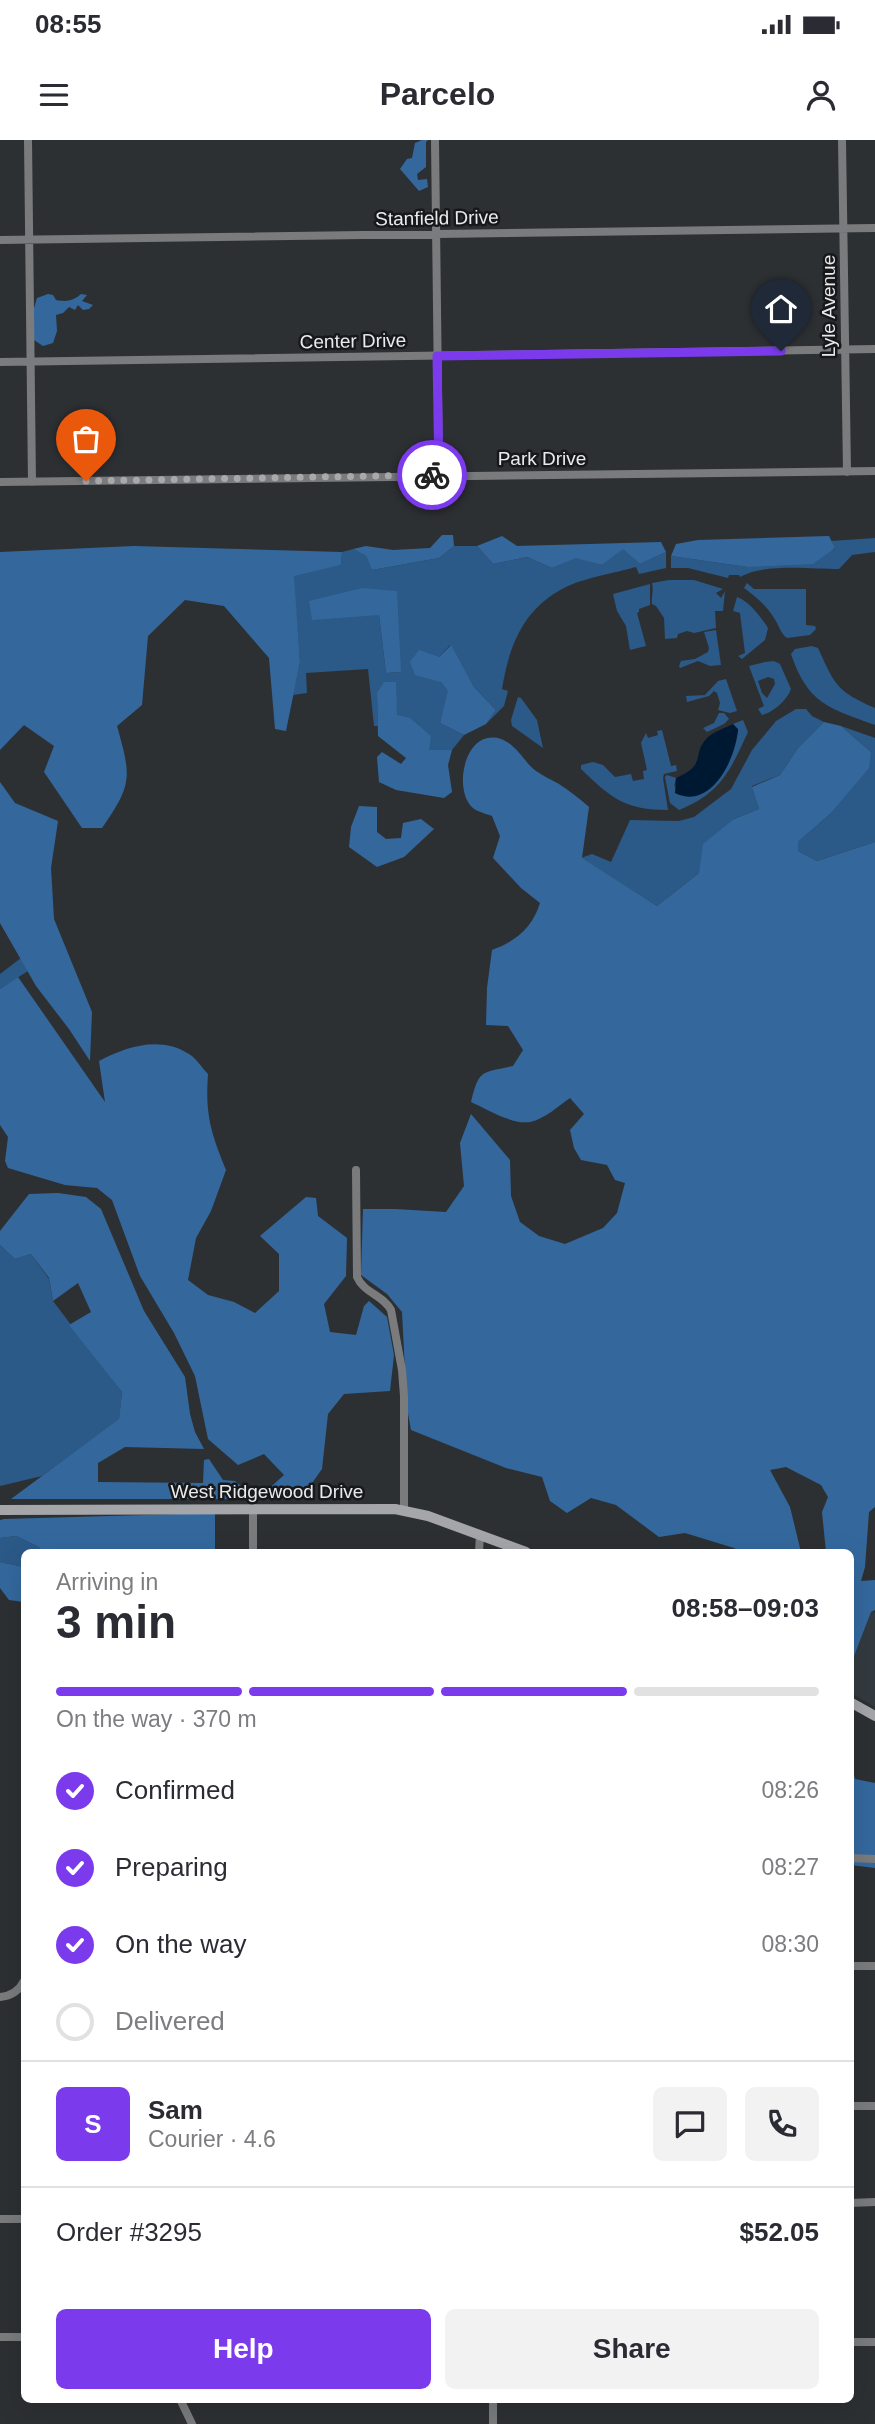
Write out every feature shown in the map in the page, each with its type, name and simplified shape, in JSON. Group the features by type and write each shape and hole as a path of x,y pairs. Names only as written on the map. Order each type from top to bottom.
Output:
{"street":[{"path":"28,140 32,482"},
{"path":"435,140 439,475"},
{"name":"Lyle Avenue","path":"842,140 847,472"},
{"name":"Stanfield Drive","path":"0,240 875,228"},
{"name":"Center Drive","path":"0,362 875,349"},
{"name":"Park Drive","path":"0,482 875,471"},
{"path":"356,1170 357,1277 362,1287 388,1304 391,1310 402,1370 404,1510"},
{"path":"253,1508 253,1549"},
{"name":"West Ridgewood Drive","path":"0,1510 404,1510 518,1549"},
{"path":"479,1549 480,1535"},
{"path":"854,1704 875,1717"},
{"path":"854,1858 875,1859"},
{"path":"854,1966 875,1966"},
{"path":"0,1997 11,1995 21,1988"},
{"path":"854,2106 875,2106"},
{"path":"854,2203 875,2202"},
{"path":"0,2219 21,2219"},
{"path":"0,2337 21,2337"},
{"path":"854,2342 875,2343"},
{"path":"182,2403 192,2424"},
{"path":"493,2403 493,2424"}],"shaded area":[{"path":"428,140 426,167 417,174 418,180 427,179 428,187 419,191 400,169 407,159 412,158 415,143"},
{"path":"48,294 63,301 72,300 81,294 87,295 82,301 93,305 83,310 78,305 75,310 69,307 56,315 57,331 53,343 43,346 34,340 34,308 37,298"},
{"path":"442,535 453,535 454,546 439,558 372,570 366,556 353,549 366,546 393,550 430,548"},
{"path":"502,536 517,546 661,542 666,552 640,564 623,549 602,565 576,558 552,568 527,557 493,564 477,546"},
{"path":"829,536 835,548 813,564 748,567 671,556 676,544 698,540"},
{"path":"875,538 875,552 852,555 839,569 775,568 740,577 729,575 728,578 688,568 671,568 671,556 748,567 835,549 831,541"},
{"path":"134,546 342,552 341,565 294,576 300,662 286,731 275,729 269,658 224,606 185,600 148,636 142,705 117,726 127,769 124,790 102,828 82,828 44,772 54,746 24,725 0,750 0,552"},
{"path":"454,546 477,546 493,564 527,557 552,568 576,557 602,565 623,548 640,564 666,552 666,568 639,574 636,567 572,584 538,607 520,630 509,658 502,689 508,691 504,706 486,724 496,710 474,687 450,645 439,657 441,682 449,691 440,723 464,735 452,750 428,750 377,693 378,726 374,726 368,669 306,673 307,693 293,695 300,662 293,575 341,565 342,552 353,549 366,556 372,570 439,558","holes":["379,615 401,672 386,673"]},
{"path":"694,580 723,589 716,593 721,598 725,591 723,611 715,611 716,628 694,633 687,631 678,634 677,638 665,639 664,618 652,604 652,583"},
{"path":"747,583 754,589 806,589 806,625 815,626 816,629 810,635 787,638 768,609 744,588"},
{"path":"650,584 650,605 639,609 637,613 646,646 630,650 626,626 617,611 613,594"},
{"path":"362,588 397,591 401,672 386,673 379,615 312,620 309,601"},
{"path":"737,597 758,614 768,628 765,640 742,659 738,656 745,653 740,613 733,611"},
{"path":"716,630 721,665 710,666 698,661 680,668 681,661 695,659 708,652 704,632"},
{"path":"451,645 474,687 496,710 486,724 464,735 440,723 448,691 441,682 415,675 410,662 419,650 439,657"},
{"path":"812,646 818,648 833,679 844,691 875,708 875,725 822,702 805,684 791,654 795,649"},
{"path":"774,661 780,664 791,689 780,705 762,715 758,709 764,706 749,666","holes":["768,677 774,679 775,684 767,698 758,681"]},
{"path":"726,679 737,711 730,713 718,710 720,703 714,691 709,696 687,702 686,696 705,695 718,681"},
{"path":"384,682 396,682 397,715 410,718 431,736 429,750 452,750 448,765 452,792 444,798 396,790 379,782 377,757 382,752 401,764 406,758 378,736 377,693"},
{"path":"518,697 537,720 543,748 512,726 511,720"},
{"path":"796,709 806,709 812,716 824,722 798,748 780,775 752,786 759,809 734,819 699,873 657,906 581,858 592,854 611,862 630,820 679,821 694,817 731,789 752,750 776,721"},
{"path":"719,713 724,713 729,719 707,732 703,728 714,723"},
{"path":"743,720 748,732 736,758 715,788 679,810 670,803 665,777 667,775 676,778 674,787 737,736 738,730 733,724"},
{"path":"824,722 841,726 871,752 869,768 830,814 798,842 798,851 817,861 875,842 875,1507 869,1512 865,1567 861,1581 875,1580 875,1610 871,1612 854,1656 854,1549 826,1549 822,1512 828,1497 821,1485 786,1467 770,1470 790,1507 800,1549 736,1549 685,1533 659,1537 616,1505 591,1498 567,1513 550,1501 542,1477 506,1468 411,1430 407,1408 402,1312 387,1294 361,1275 363,1209 446,1212 464,1186 460,1143 471,1114 510,1160 511,1196 520,1222 539,1236 565,1244 603,1228 617,1213 625,1183 615,1180 607,1165 581,1160 574,1148 570,1130 584,1114 570,1098 541,1118 530,1122 508,1119 471,1102 476,1083 483,1074 513,1066 523,1050 508,1026 486,1025 487,988 492,950 508,943 522,932 533,919 540,903 521,888 493,858 500,836 492,816 473,808 467,799 463,788 463,775 471,751 478,742 489,738 501,739 511,745 536,771 559,784 589,807 582,858 657,906 699,873 703,844 734,819 759,809 752,787 780,775 798,748"},
{"path":"733,724 738,729 736,741 727,767 719,779 700,795 688,797 675,793 676,778 696,764 702,744 707,738"},
{"path":"841,726 875,738 875,842 817,861 798,851 798,842 830,814 871,752"},
{"path":"662,730 671,766 676,765 677,771 664,774 663,778 668,810 629,805 610,795 581,769 581,765 593,762 603,765 615,777 631,774 633,781 644,779 643,771 647,770 641,743 646,733 648,738 658,735 657,731"},
{"path":"0,782 15,803 58,821 51,868 54,919 92,1012 90,1061 36,986 0,923"},
{"path":"359,806 377,807 377,832 386,839 401,838 403,823 421,819 434,829 404,857 377,867 349,847 351,827"},
{"path":"21,958 28,971 0,989 0,974"},
{"path":"18,977 105,1102 99,1061 131,1048 155,1044 178,1048 192,1056 208,1074 210,1124 226,1170 211,1211 196,1238 188,1280 208,1295 234,1302 255,1313 279,1291 279,1254 260,1236 306,1197 316,1198 318,1216 347,1238 346,1276 324,1304 330,1332 356,1335 364,1306 369,1301 387,1317 394,1355 390,1391 344,1394 328,1414 322,1469 305,1493 264,1493 284,1475 264,1454 238,1465 208,1439 195,1376 174,1333 140,1276 112,1200 97,1188 65,1185 8,1168 5,1161 8,1137 0,1125 0,989"},
{"path":"58,1193 86,1197 101,1209 144,1311 185,1377 190,1414 204,1449 125,1447 98,1463 98,1482 203,1483 204,1460 209,1459 223,1480 235,1481 247,1491 246,1499 11,1499 119,1419 122,1392 69,1325 91,1312 78,1283 53,1301 49,1278 31,1254 15,1259 0,1245 0,1231 29,1194"},
{"path":"0,1245 15,1259 31,1254 49,1279 53,1301 122,1392 119,1420 42,1476 0,1486"},
{"path":"215,1513 215,1549 40,1549 16,1536 0,1538 0,1520"},
{"path":"16,1536 40,1549 21,1549 21,1566 0,1562 0,1538"},
{"path":"0,1562 21,1566 21,1602 9,1600 0,1588"},
{"path":"871,1612 875,1613 875,1707 854,1695 854,1656"},
{"path":"854,1775 855,1779 875,1783 875,1868 854,1865"}],"way so far":[{"path":"86,481 432,475"}],"route":[{"path":"432,475 439,475 437,356 781,351"}]}
